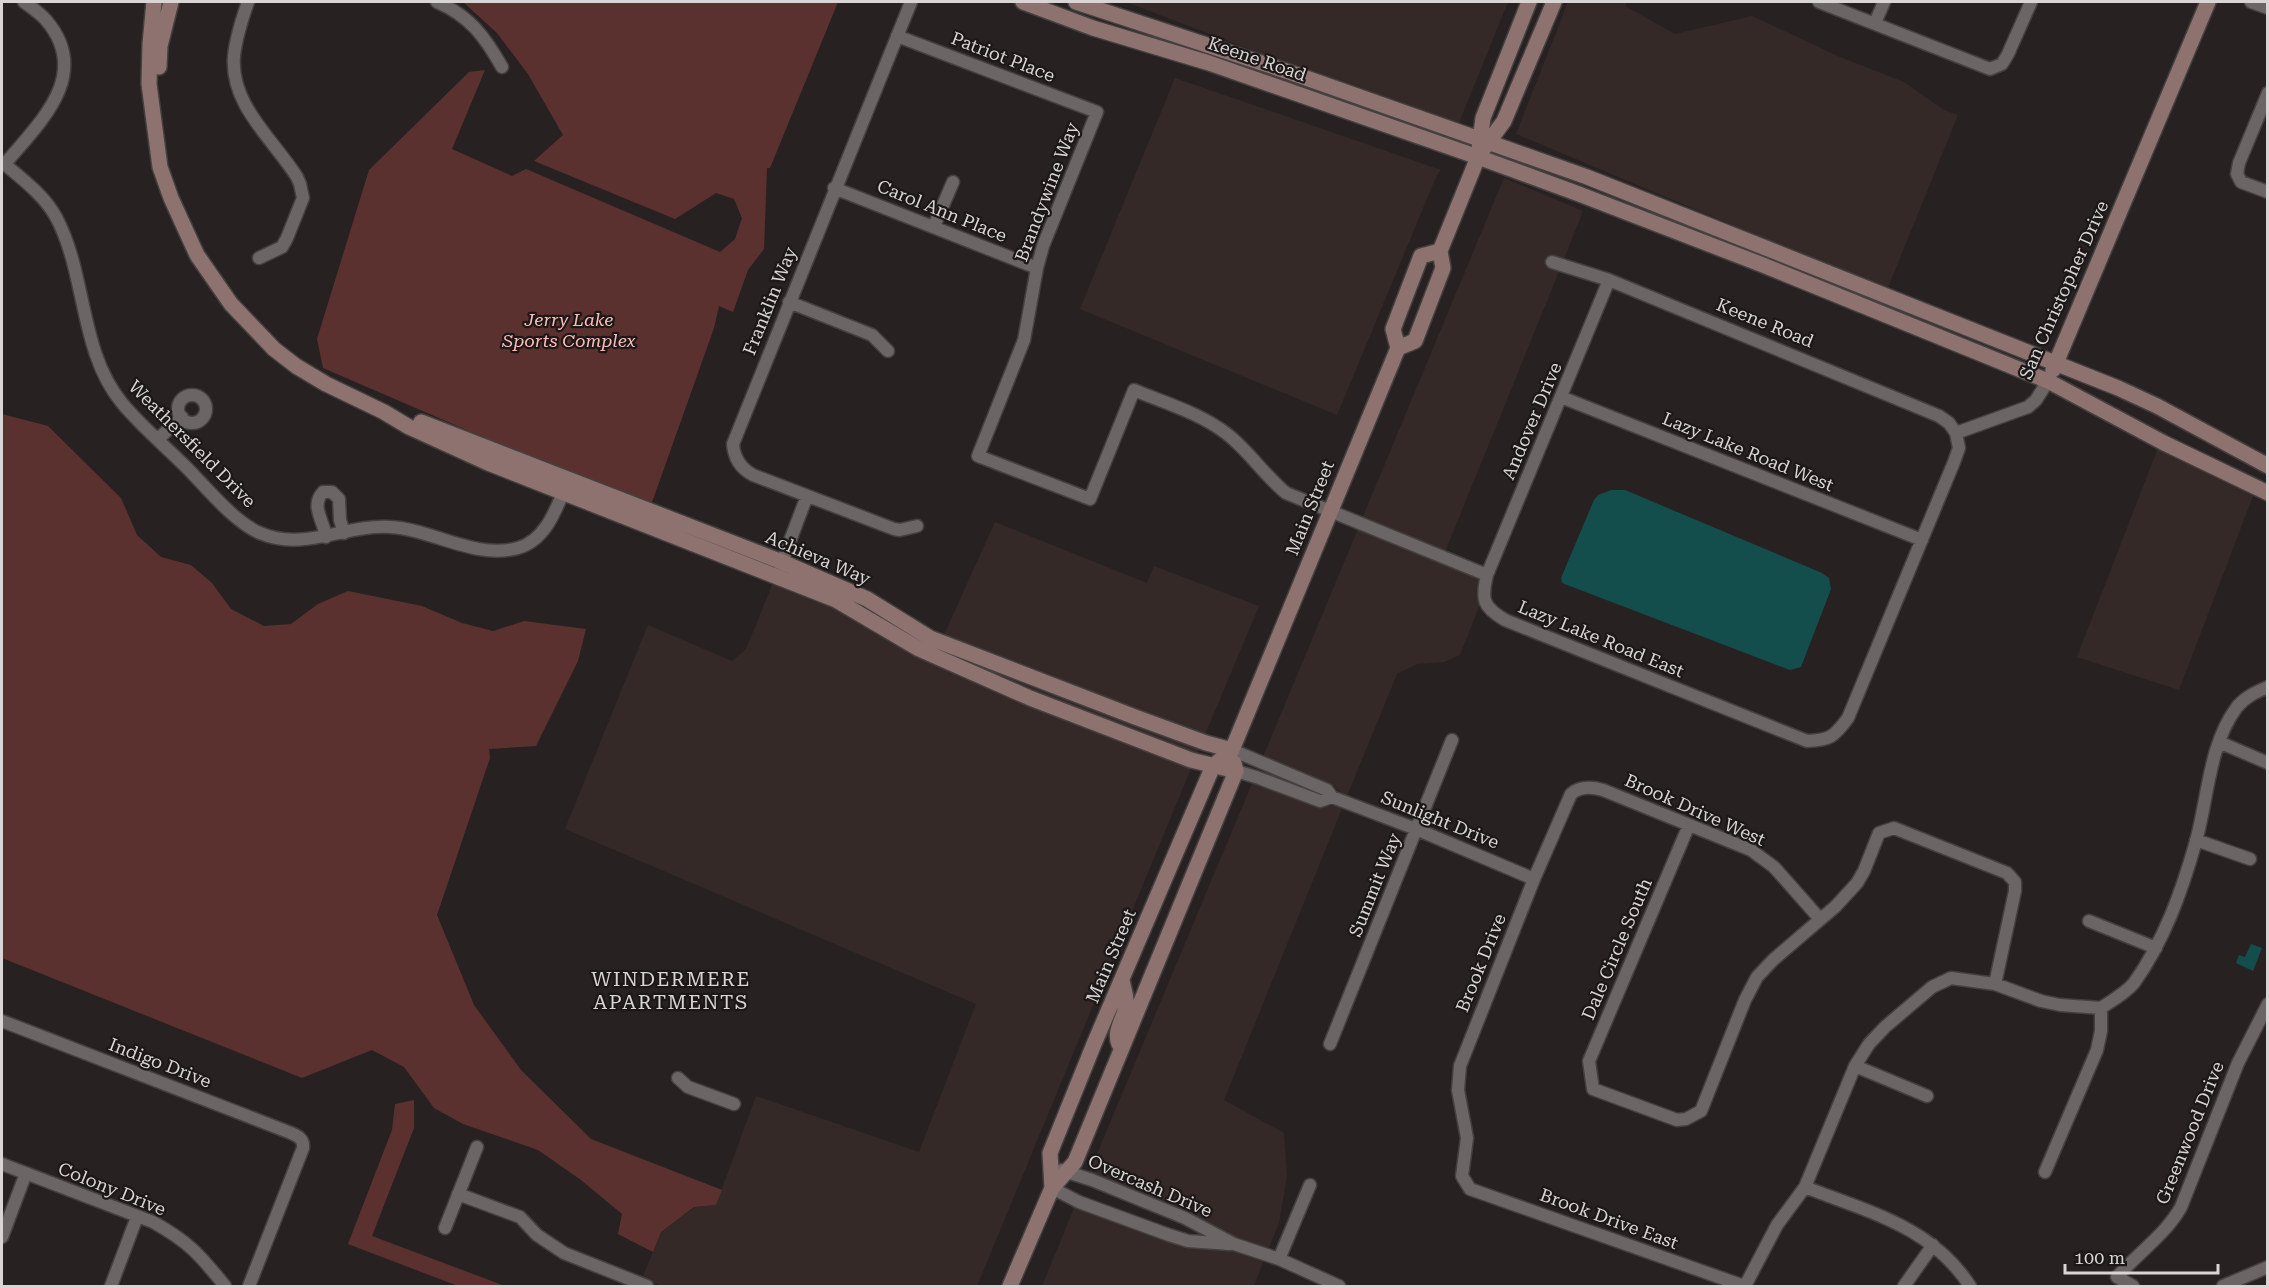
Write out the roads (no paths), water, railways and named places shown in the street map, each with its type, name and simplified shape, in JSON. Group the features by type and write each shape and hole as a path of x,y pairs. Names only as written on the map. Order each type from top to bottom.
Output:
{"main road":[{"name":"Achieva Way","path":"154,2 149,84 160,167 171,198 197,255 231,304 250,326 296,366 326,384 384,411 412,419 778,579 837,600 919,649 1030,698 1213,766 1236,771"},
{"name":"Achieva Way","path":"155,120 160,46 171,2"},
{"name":"Keene Road","path":"1023,2 1093,28 1220,67 1478,157 1763,265 2048,381 2164,443 2268,492"},
{"name":"Keene Road","path":"1076,2 1485,139 1587,177 2055,363 2157,406 2268,466"},
{"name":"Main Street","path":"1398,348 1415,341 1443,268 1440,250 1485,139 1483,118 1529,2"},
{"name":"Main Street","path":"1485,139 1504,122 1554,2"},
{"name":"San Christopher Drive","path":"2048,381 2208,2"},
{"name":"Main Street","path":"1052,1188 1050,1153 1213,766 1232,750 1398,348 1393,330 1421,256 1440,250"},
{"name":"Achieva Way","path":"566,487 782,562 867,600 930,638 1145,721 1232,750"},
{"path":"1232,750 1236,771"},
{"name":"Main Street","path":"1010,1287 1052,1188 1075,1162 1236,771"},
{"path":"1121,1050 1117,1038 1126,1009 1122,980"}],"street":[{"path":"3,163 49,111 62,88 65,65 59,41 46,19 24,2"},
{"path":"248,2 237,39 234,63 235,81 250,113 297,177 303,198 282,247 259,258"},
{"path":"438,2 455,9 485,38 502,67"},
{"name":"Franklin Way","path":"910,2 733,444 737,460 746,471 894,529 917,526"},
{"path":"1819,2 1990,69 2002,64 2031,2"},
{"path":"1875,23 1884,2"},
{"path":"2251,2 2268,8"},
{"name":"Patriot Place","path":"897,36 1097,112"},
{"path":"2268,93 2239,163 2237,174 2241,182 2268,192"},
{"name":"Brandywine Way","path":"1097,112 1043,246 1024,340 978,456 1090,499 1134,390 1205,419 1227,434 1270,480 1286,493 1330,513"},
{"name":"Weathersfield Drive","path":"3,163 37,193 55,215 66,242 98,360 106,380 122,403 158,439 230,510 260,533 295,540 326,537 372,527 400,527 481,549 497,551 519,548 534,540 546,527 566,487"},
{"path":"934,226 953,182"},
{"name":"Carol Ann Place","path":"834,188 1037,268"},
{"name":"Keene Road","path":"1552,262 1609,280 1939,416 1949,423 1956,433"},
{"name":"Andover Drive","path":"1487,575 1609,280"},
{"path":"789,302 872,335 888,351"},
{"name":"San Christopher Drive","path":"1956,433 2028,407 2036,400 2048,381"},
{"name":"Lazy Lake Road West","path":"1561,398 1922,540"},
{"path":"158,439 182,417"},
{"path":"1922,540 1959,447 1956,433"},
{"path":"326,537 325,525 316,506 323,492 332,492 339,499 340,520 344,533"},
{"path":"778,579 782,562 807,496"},
{"path":"1330,513 1487,575"},
{"name":"Lazy Lake Road East","path":"1487,575 1483,594 1486,604 1493,613 1506,620 1807,741 1826,740 1838,732 1848,718 1922,540"},
{"path":"1744,1287 1777,1225 1805,1187 1855,1066 1869,1044 1885,1027 1932,987 1951,978 1995,984 2041,1001 2060,1005 2101,1008 2132,986 2156,948 2176,903 2196,840 2219,742 2237,707 2251,694 2268,687"},
{"name":"Summit Way","path":"1330,1044 1452,740"},
{"path":"2219,742 2268,763"},
{"name":"Sunlight Drive","path":"1232,750 1327,790 1332,797 1416,829 1534,879"},
{"name":"Sunlight Drive","path":"1236,771 1320,801 1332,797"},
{"name":"Brook Drive","path":"1465,1183 1462,1172 1467,1138 1458,1090 1460,1066 1534,879 1571,794 1576,790 1587,788 1603,790"},
{"name":"Brook Drive West","path":"1603,790 1751,850 1774,867 1820,919"},
{"name":"Dale Circle South","path":"1689,825 1589,1062 1593,1089 1677,1120 1686,1119 1701,1111 1744,1000 1757,977 1820,919"},
{"path":"1820,919 1857,883 1879,833 1894,828 2007,873 2015,882 1995,984"},
{"path":"2196,840 2250,859"},
{"path":"2089,921 2156,948"},
{"name":"Greenwood Drive","path":"2133,1287 2117,1277 2173,1221 2181,1207 2238,1063 2268,1004"},
{"path":"2045,1172 2097,1050 2102,1031 2101,1008"},
{"name":"Indigo Drive","path":"2,1021 291,1132 304,1143 249,1287"},
{"path":"1855,1066 1927,1096"},
{"path":"678,1078 688,1087 734,1104"},
{"path":"445,1228 477,1147"},
{"name":"Colony Drive","path":"2,1164 137,1216 173,1233 194,1249 225,1287"},
{"name":"Overcash Drive","path":"1050,1166 1185,1218 1234,1244 1279,1259 1324,1284 1339,1287"},
{"path":"2,1237 26,1173"},
{"name":"Brook Drive East","path":"1465,1183 1473,1190 1744,1287"},
{"path":"1279,1259 1310,1185"},
{"path":"1805,1187 1892,1221 1922,1236 1960,1272 1970,1287"},
{"name":"Overcash Drive","path":"1052,1188 1079,1202 1188,1241 1234,1244"},
{"path":"458,1194 520,1217 537,1235 564,1253 647,1287"},
{"path":"111,1287 137,1216"},
{"path":"1904,1287 1933,1245"},
{"path":"2223,1287 2268,1268"}],"water":[{"path":"1611,490 1625,490 1822,573 1829,578 1831,589 1801,667 1790,670 1562,583 1561,578 1594,500 1598,495"},
{"path":"2251,944 2262,948 2253,971 2236,963 2239,955 2245,957"}],"district":[{"name":"WINDERMERE APARTMENTS","path":"671,990"}],"park label":[{"name":"Jerry Lake Sports Complex","path":"569,330"}]}
